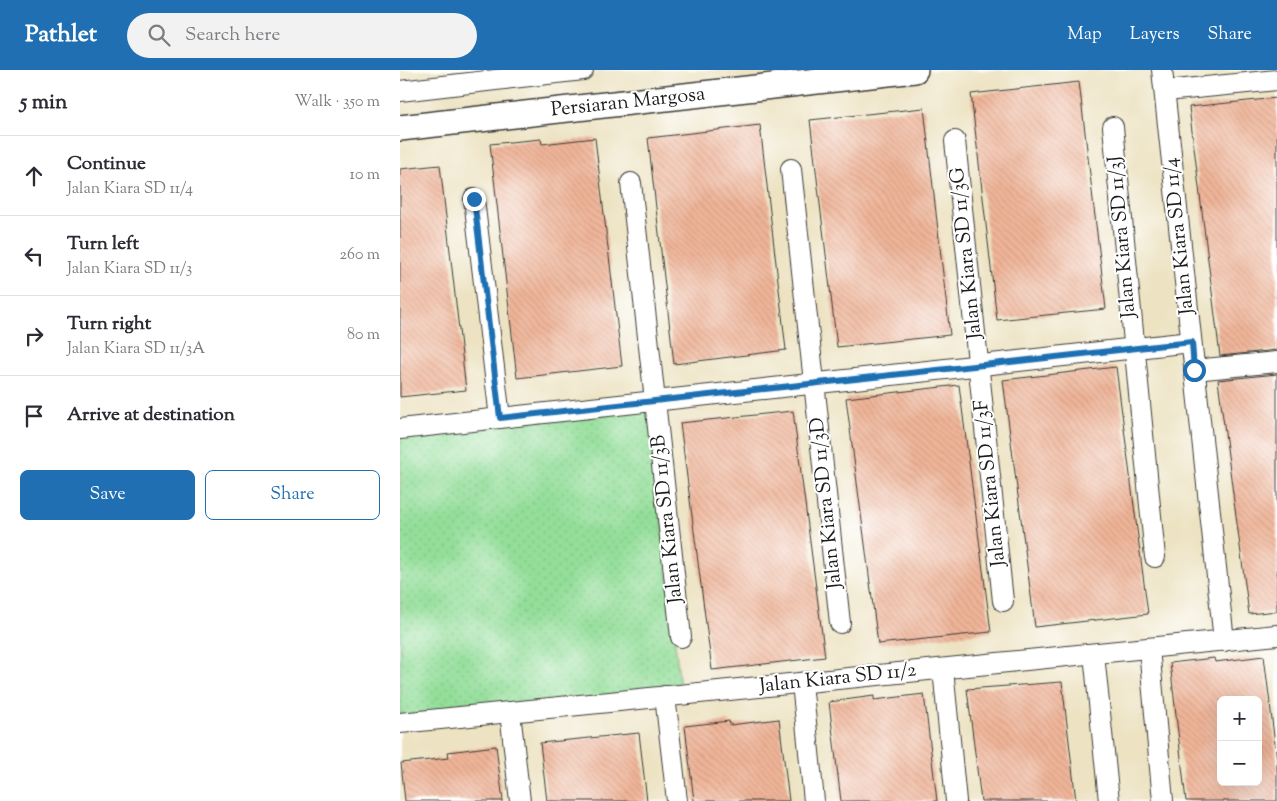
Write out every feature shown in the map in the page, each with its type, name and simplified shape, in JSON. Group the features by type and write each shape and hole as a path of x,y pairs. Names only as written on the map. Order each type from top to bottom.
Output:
{"street":[{"path":"400,91 452,77 584,70"},
{"name":"Persiaran Margosa","path":"400,128 916,70"},
{"name":"Jalan Kiara SD 11/4","path":"1162,70 1224,641"},
{"path":"1165,91 1277,80"},
{"name":"Jalan Kiara SD 11/3J","path":"1113,127 1155,557"},
{"name":"Jalan Kiara SD 11/3G","path":"955,141 978,365"},
{"name":"Jalan Kiara SD 11/3D","path":"791,168 840,623"},
{"name":"Jalan Kiara SD 11/3B","path":"631,183 681,637"},
{"path":"474,199 500,418"},
{"path":"400,429 1192,342"},
{"path":"1194,370 1277,362"},
{"name":"Jalan Kiara SD 11/3F","path":"978,365 1003,601"},
{"name":"Jalan Kiara SD 11/2","path":"400,723 1277,636"},
{"path":"1148,648 1163,801"},
{"path":"1094,654 1109,801"},
{"path":"943,669 956,801"},
{"path":"802,683 814,801"},
{"path":"665,696 677,801"},
{"path":"510,712 520,801"}],"green space":[{"path":"650,408 680,689 400,718 400,434"}],"building":[{"path":"1079,82 1106,309 997,320 971,94"},
{"path":"1277,98 1277,350 1220,356 1189,107"},
{"path":"924,108 950,335 837,347 810,120"},
{"path":"760,125 786,350 674,364 648,138"},
{"path":"595,138 622,366 517,378 490,144 541,139 542,144"},
{"path":"440,165 466,390 400,397 400,169"},
{"path":"1116,367 1148,614 1035,627 1003,380"},
{"path":"1277,374 1277,611 1249,614 1218,380"},
{"path":"959,385 991,632 878,644 846,398"},
{"path":"793,411 825,657 712,670 680,423"},
{"path":"1264,656 1277,760 1277,801 1186,801 1170,663 1214,658 1215,662"},
{"path":"1062,682 1076,801 981,801 967,689"},
{"path":"924,694 937,801 841,801 829,702 874,696 874,700"},
{"path":"779,719 789,801 694,801 685,726 729,721 730,725"},
{"path":"639,733 647,801 547,801 540,743"},
{"path":"496,746 503,801 405,801 401,763 449,758 448,752"}],"route":[{"path":"474,199 500,418 1192,342 1194,370"}]}
